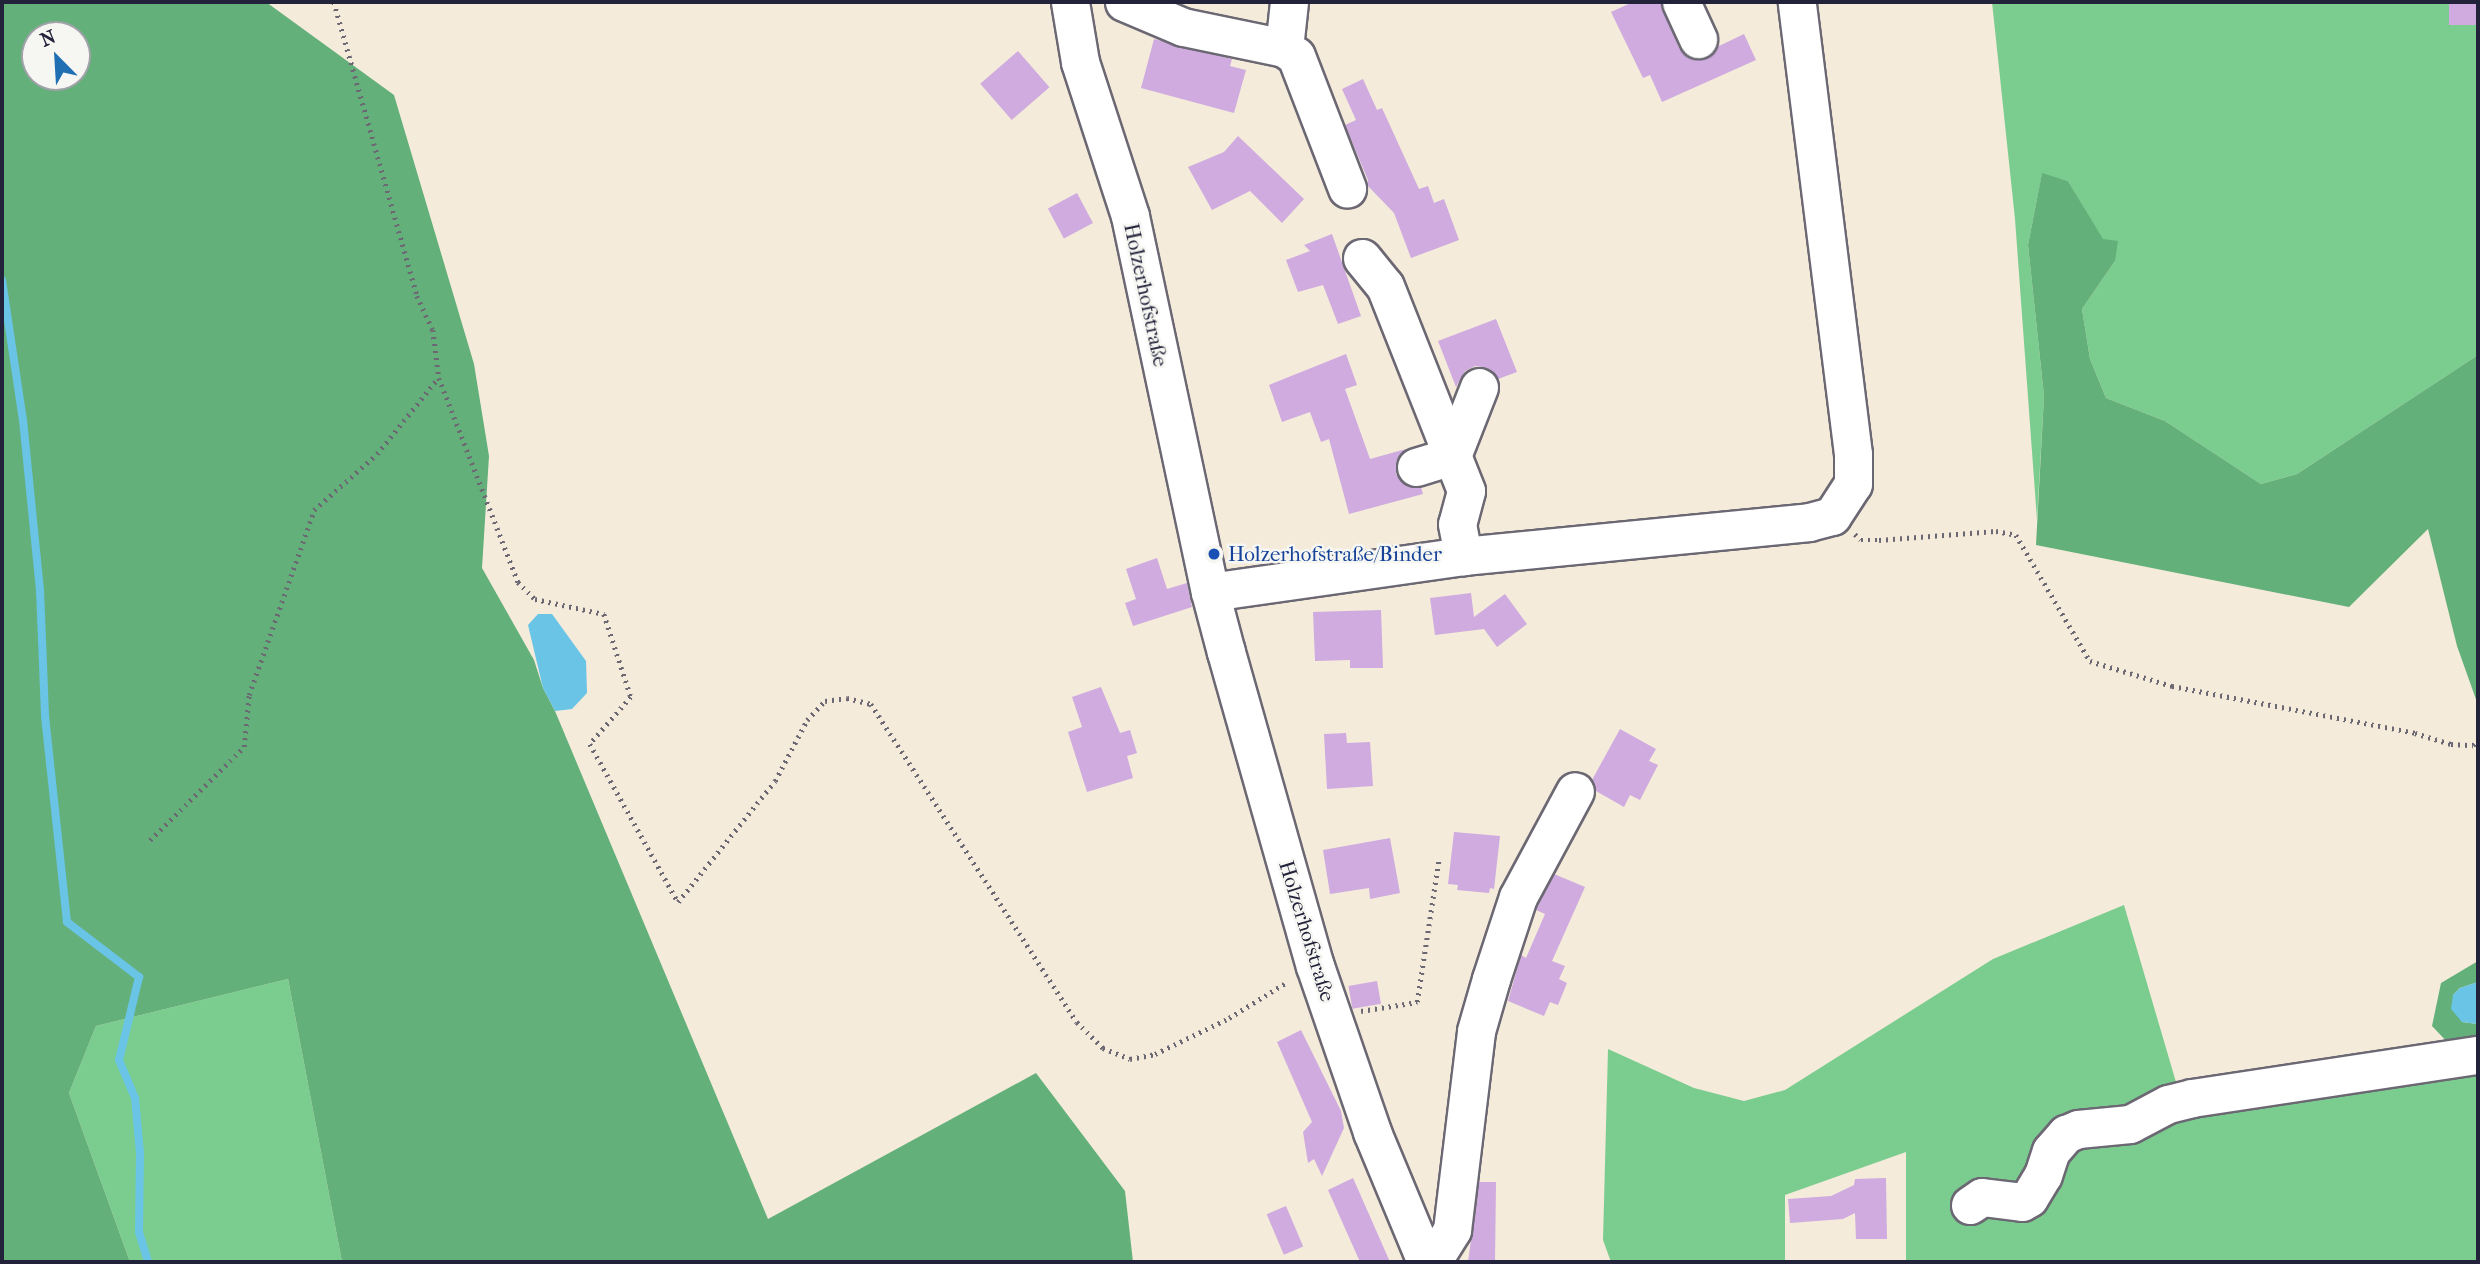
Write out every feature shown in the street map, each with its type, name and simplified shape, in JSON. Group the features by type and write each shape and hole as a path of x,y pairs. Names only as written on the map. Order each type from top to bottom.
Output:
{"street":[{"name":"Holzerhofstraße","path":"1070,2 1080,62 1129,216 1210,592 1315,966 1372,1132 1426,1262"},
{"path":"1124,2 1183,27 1284,48 1296,56 1347,188"},
{"path":"1284,48 1289,2"},
{"path":"1681,2 1698,39"},
{"path":"1210,592 1463,556 1809,522 1832,516 1853,484 1853,454 1797,2"},
{"path":"1362,258 1385,286 1466,491 1457,524 1463,556"},
{"path":"1452,456 1479,387"},
{"path":"1416,467 1452,456"},
{"path":"1432,1262 1452,1230 1476,1031 1491,979 1518,897 1575,791"},
{"path":"1970,1205 1982,1197 2022,1202 2029,1198 2043,1175 2051,1151 2066,1134 2078,1129 2130,1124 2168,1104 2192,1098 2478,1055"}],"path":[{"path":"334,2 417,296 433,330 439,378 518,582 535,599 604,614 631,697 590,744 678,902 775,781 807,720 825,701 847,698 871,704 1077,1022 1103,1048 1130,1059 1155,1055 1229,1018 1315,966"},
{"path":"150,839 244,747 249,695 314,510 377,454 439,378"},
{"path":"1832,516 1861,540 1996,531 2016,535 2090,661 2172,686 2415,733 2451,744 2473,745 2478,741"},
{"path":"1332,1016 1417,1002 1439,859"}],"green space":[{"path":"2,2 266,2 394,95 474,364 489,456 482,568 534,660 543,688 768,1219 1036,1073 1125,1191 1133,1262 342,1262 288,979 96,1026 69,1093 130,1262 2,1262"},
{"path":"1992,2 2478,2 2478,355 2297,474 2261,484 2165,421 2106,398 2090,359 2082,309 2115,261 2068,181 2042,174 2028,245 2044,396 2037,520 2015,219"},
{"path":"2042,173 2068,181 2103,239 2118,241 2115,261 2082,309 2090,359 2106,398 2165,421 2261,484 2297,474 2478,355 2478,705 2457,646 2428,529 2349,607 2036,545 2044,396 2028,245"},
{"path":"2124,905 2178,1089 2478,1042 2478,1262 1906,1262 1906,1152 1785,1195 1785,1262 1611,1262 1603,1240 1608,1049 1694,1088 1744,1101 1785,1090 1993,959"},
{"path":"2478,961 2478,982 2460,988 2453,995 2462,1022 2478,1024 2478,1065 2471,1067 2432,1026 2441,983"},
{"path":"288,979 342,1262 130,1262 69,1093 96,1026"}],"water":[{"path":"538,614 552,614 586,661 587,693 572,709 555,711 543,688 528,625"},
{"path":"2478,982 2478,1024 2462,1022 2451,1009 2453,995 2460,988"}],"building":[{"path":"1633,2 1660,2 1679,48 1686,56 1695,60 1706,58 1717,47 1744,34 1756,60 1662,102 1650,75 1643,78 1611,12"},
{"path":"2449,2 2478,2 2478,25 2449,25"},
{"path":"1154,39 1232,59 1230,66 1246,70 1234,113 1141,88"},
{"path":"1018,51 1049,87 1012,120 980,84"},
{"path":"1363,79 1377,110 1382,108 1419,189 1428,186 1434,203 1444,199 1459,240 1411,258 1394,213 1367,185 1368,180 1345,125 1356,120 1342,89"},
{"path":"1238,136 1304,199 1282,223 1250,191 1212,210 1188,167 1224,152"},
{"path":"1077,193 1093,223 1064,239 1048,208"},
{"path":"1332,234 1361,316 1338,324 1323,285 1298,292 1286,260 1310,251 1304,245"},
{"path":"1496,319 1517,372 1498,379 1487,368 1475,366 1465,371 1456,387 1438,341"},
{"path":"1346,354 1357,385 1345,389 1370,459 1406,449 1396,462 1396,474 1402,483 1421,487 1423,494 1349,514 1329,439 1321,442 1310,412 1282,422 1269,385"},
{"path":"1157,558 1167,589 1187,583 1192,607 1133,626 1125,603 1136,599 1126,569"},
{"path":"1471,593 1474,617 1505,594 1527,624 1497,647 1484,629 1435,635 1430,598"},
{"path":"1381,610 1383,668 1350,668 1350,660 1315,661 1313,612"},
{"path":"1101,687 1120,733 1130,730 1137,753 1127,756 1133,778 1087,792 1068,732 1082,727 1072,697"},
{"path":"1620,729 1656,749 1649,761 1658,765 1640,800 1630,795 1624,807 1596,791 1592,780"},
{"path":"1346,733 1347,743 1370,742 1373,786 1327,789 1324,734"},
{"path":"1454,832 1500,836 1494,889 1490,888 1489,893 1457,890 1458,885 1448,884"},
{"path":"1390,838 1400,893 1370,899 1369,888 1330,894 1323,850"},
{"path":"1554,874 1585,887 1552,961 1565,966 1559,979 1567,983 1558,1005 1550,1002 1544,1016 1508,1001 1521,955 1526,958 1545,914 1536,910"},
{"path":"1377,981 1381,1004 1352,1009 1348,986"},
{"path":"1301,1030 1341,1111 1344,1128 1322,1176 1314,1159 1308,1163 1303,1132 1312,1122 1277,1042"},
{"path":"1353,1178 1390,1262 1360,1262 1328,1190"},
{"path":"1886,1178 1887,1239 1856,1239 1855,1213 1843,1219 1790,1223 1788,1199 1831,1196 1854,1185 1855,1179"},
{"path":"1479,1182 1496,1182 1495,1262 1468,1262"},
{"path":"1286,1206 1303,1247 1284,1255 1267,1214"}],"waterway":[{"path":"2,280 23,420 40,590 45,716 67,922 139,977 119,1060 135,1098 140,1153 139,1232 148,1262"}],"place":[{"name":"Holzerhofstraße/Binder","path":"1214,554"}]}
